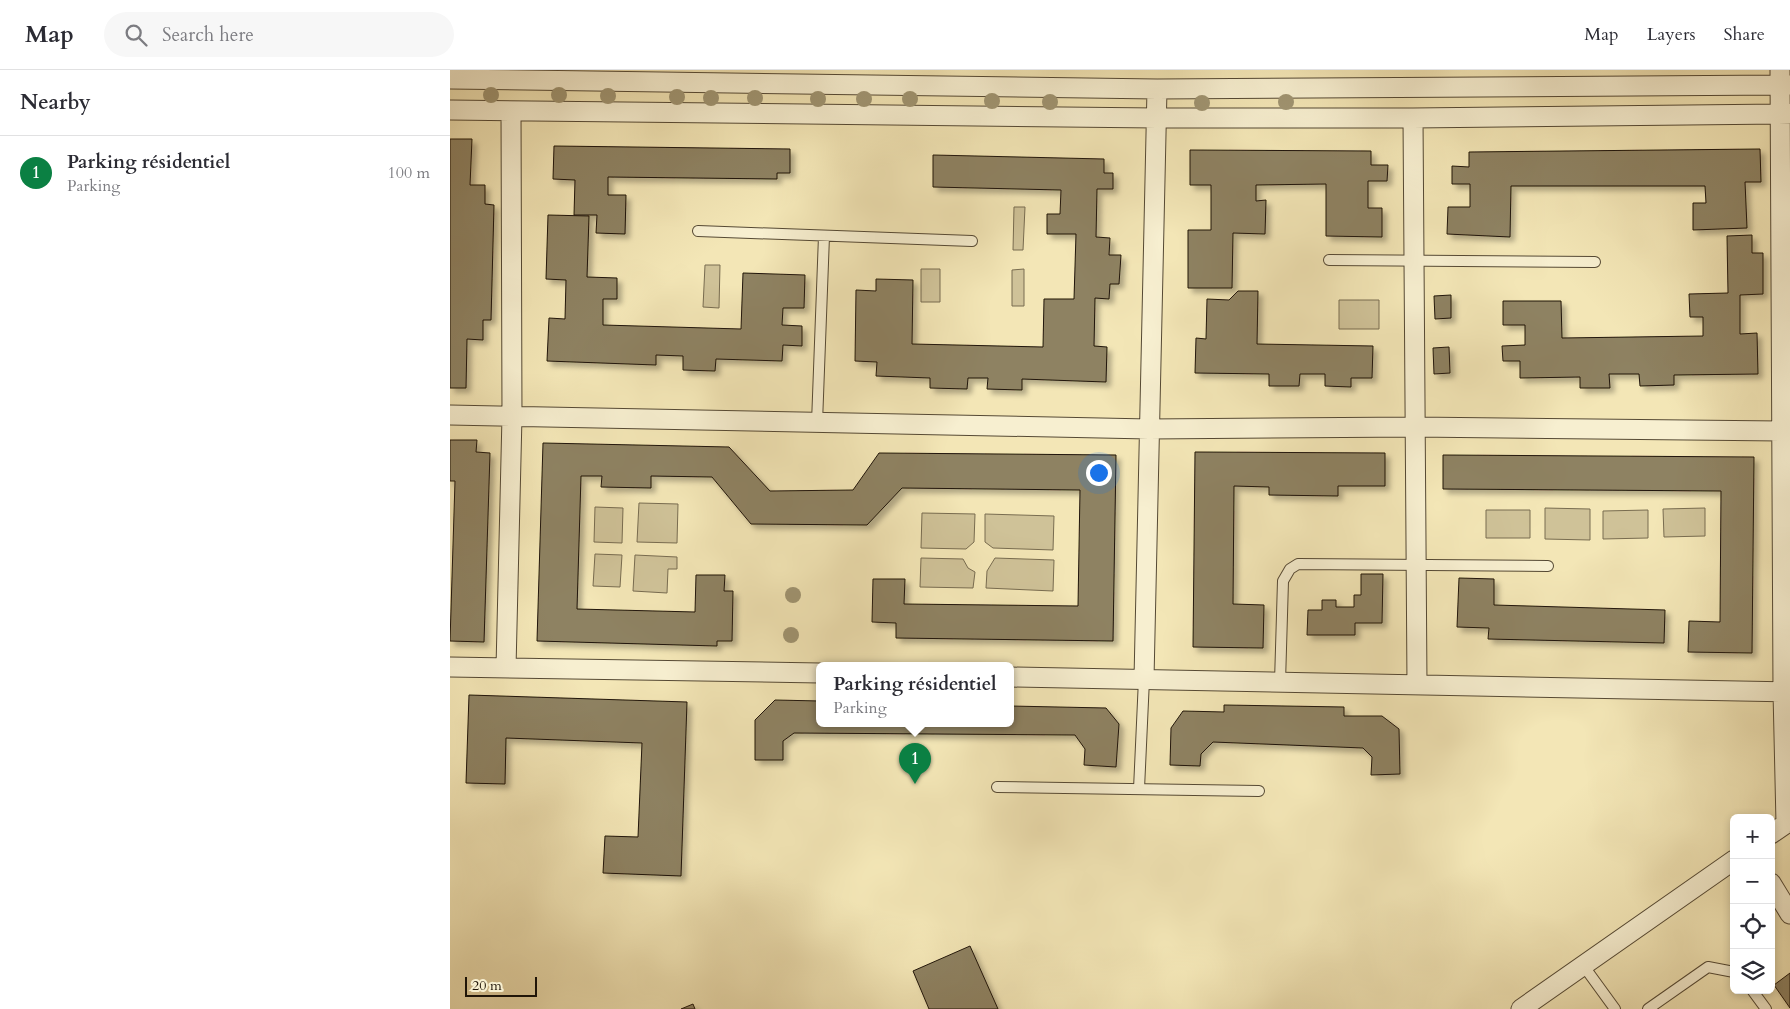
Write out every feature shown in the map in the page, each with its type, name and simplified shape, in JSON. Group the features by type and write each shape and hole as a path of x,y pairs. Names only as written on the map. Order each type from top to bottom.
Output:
{"street":[{"path":"450,80 1157,89 1783,80 1786,431 1786,692 1783,826"},
{"path":"1144,679 1157,89"},
{"path":"450,110 1157,118 1414,118 1784,114"},
{"path":"506,668 512,416 511,111"},
{"path":"1414,118 1417,684"},
{"path":"450,415 1150,429 1415,427 1786,431"},
{"path":"450,667 816,673"},
{"path":"1014,676 1786,692"},
{"path":"1521,1009 1730,863"},
{"path":"1775,890 1790,914"}],"lane":[{"path":"698,232 972,241"},
{"path":"817,423 824,236"},
{"path":"1330,260 1595,262"},
{"path":"1280,682 1284,581 1290,569 1298,564 1548,566"},
{"path":"1139,789 1144,679"},
{"path":"997,787 1259,791"},
{"path":"1583,965 1615,1009"},
{"path":"1648,1009 1708,967 1730,971"},
{"path":"1755,994 1766,1009"}],"shaded area":[{"path":"1014,207 1025,207 1023,250 1013,250"},
{"path":"705,265 720,265 719,308 703,307"},
{"path":"921,269 940,269 940,302 921,302"},
{"path":"1024,269 1024,306 1012,306 1012,270"},
{"path":"1339,300 1379,300 1379,329 1339,329"},
{"path":"639,503 678,504 677,543 637,542"},
{"path":"595,507 623,508 622,543 594,542"},
{"path":"1545,508 1590,509 1590,540 1545,539"},
{"path":"1705,508 1705,536 1664,537 1663,509"},
{"path":"1486,510 1530,510 1530,538 1486,538"},
{"path":"1648,510 1648,538 1603,539 1603,511"},
{"path":"922,513 975,514 974,542 966,549 921,548"},
{"path":"985,514 1054,516 1053,550 993,548 985,542"},
{"path":"595,554 622,555 620,587 593,586"},
{"path":"635,555 677,557 677,569 668,569 667,593 633,591"},
{"path":"921,558 963,559 968,568 975,572 973,588 920,587"},
{"path":"995,558 1054,560 1053,591 986,588 987,571"}],"building":[{"path":"450,139 472,139 470,185 485,185 485,204 494,205 491,320 483,320 483,340 467,339 466,388 450,388"},
{"path":"554,146 790,149 790,173 777,173 777,179 608,177 608,195 626,195 625,234 596,233 597,215 574,215 575,180 553,179"},
{"path":"1760,149 1761,182 1745,182 1747,228 1693,230 1693,203 1706,203 1705,186 1511,186 1510,237 1447,234 1448,207 1470,207 1470,184 1452,184 1452,166 1469,167 1469,152"},
{"path":"1190,150 1371,151 1371,165 1388,165 1387,181 1368,181 1368,208 1382,208 1382,237 1326,236 1326,184 1256,185 1256,201 1266,200 1265,234 1233,233 1232,288 1188,288 1188,230 1211,230 1211,185 1190,185"},
{"path":"933,155 1104,159 1104,173 1113,173 1113,189 1097,189 1096,237 1110,238 1109,255 1121,255 1119,284 1110,284 1109,299 1095,298 1094,346 1107,347 1106,382 1022,379 1022,390 987,389 988,378 968,378 967,389 930,388 930,378 876,376 877,362 855,361 856,290 876,291 876,279 913,280 912,344 1043,347 1044,299 1074,299 1076,234 1047,234 1047,214 1060,214 1061,190 933,187"},
{"path":"548,215 589,216 587,277 617,278 617,299 603,299 603,325 741,329 743,273 805,275 804,308 783,308 782,325 802,326 802,346 783,345 782,361 716,359 715,371 683,370 683,356 656,355 656,365 547,361 549,318 565,319 566,280 546,279"},
{"path":"1752,235 1752,253 1763,253 1763,294 1740,295 1740,334 1757,333 1758,374 1674,375 1674,385 1640,386 1639,374 1609,374 1610,388 1580,388 1580,377 1520,378 1520,361 1503,361 1502,346 1525,345 1525,325 1503,325 1503,301 1561,301 1562,338 1703,336 1703,317 1690,317 1689,294 1728,293 1727,236"},
{"path":"1238,291 1258,291 1257,344 1373,346 1372,378 1351,378 1351,387 1325,386 1325,374 1300,374 1299,386 1269,386 1269,374 1195,373 1196,338 1206,339 1207,299 1229,300"},
{"path":"1451,295 1451,318 1435,319 1434,296"},
{"path":"1449,347 1450,373 1434,374 1433,348"},
{"path":"450,440 477,440 476,452 490,453 484,642 450,641 455,481 450,481"},
{"path":"543,443 729,447 770,491 853,490 879,453 1116,455 1113,641 896,638 896,623 872,622 873,579 905,579 904,604 1078,606 1080,490 902,488 867,525 751,524 712,477 651,476 651,488 601,487 602,476 581,476 577,609 695,612 696,575 725,575 724,591 733,591 732,641 717,641 717,646 537,641"},
{"path":"1195,452 1385,453 1385,486 1338,486 1338,496 1269,495 1269,487 1234,486 1233,604 1264,605 1263,648 1193,647"},
{"path":"1443,455 1754,457 1752,653 1688,652 1689,621 1720,622 1721,491 1443,489"},
{"path":"1361,574 1383,574 1382,623 1355,623 1355,635 1307,635 1308,610 1322,610 1322,600 1336,600 1336,607 1354,607 1354,595 1361,595"},
{"path":"1459,578 1494,579 1494,605 1665,610 1664,643 1488,639 1489,628 1457,627"},
{"path":"469,695 687,702 681,876 603,873 605,836 638,837 642,743 506,738 505,784 466,783"},
{"path":"775,700 816,701 816,727 1014,727 1014,706 1106,708 1119,724 1116,767 1084,765 1085,749 1075,735 794,733 783,741 783,760 755,760 755,720"},
{"path":"1224,705 1344,707 1344,716 1382,716 1399,729 1400,774 1371,775 1372,757 1363,748 1213,742 1201,754 1200,766 1170,765 1171,728 1183,711 1224,712"},
{"path":"970,946 998,1009 929,1009 913,971"},
{"path":"1790,973 1790,1008 1775,986 1775,984"},
{"path":"693,1004 695,1009 681,1009"}],"place":[{"name":"Parking résidentiel","path":"915,784"}]}
